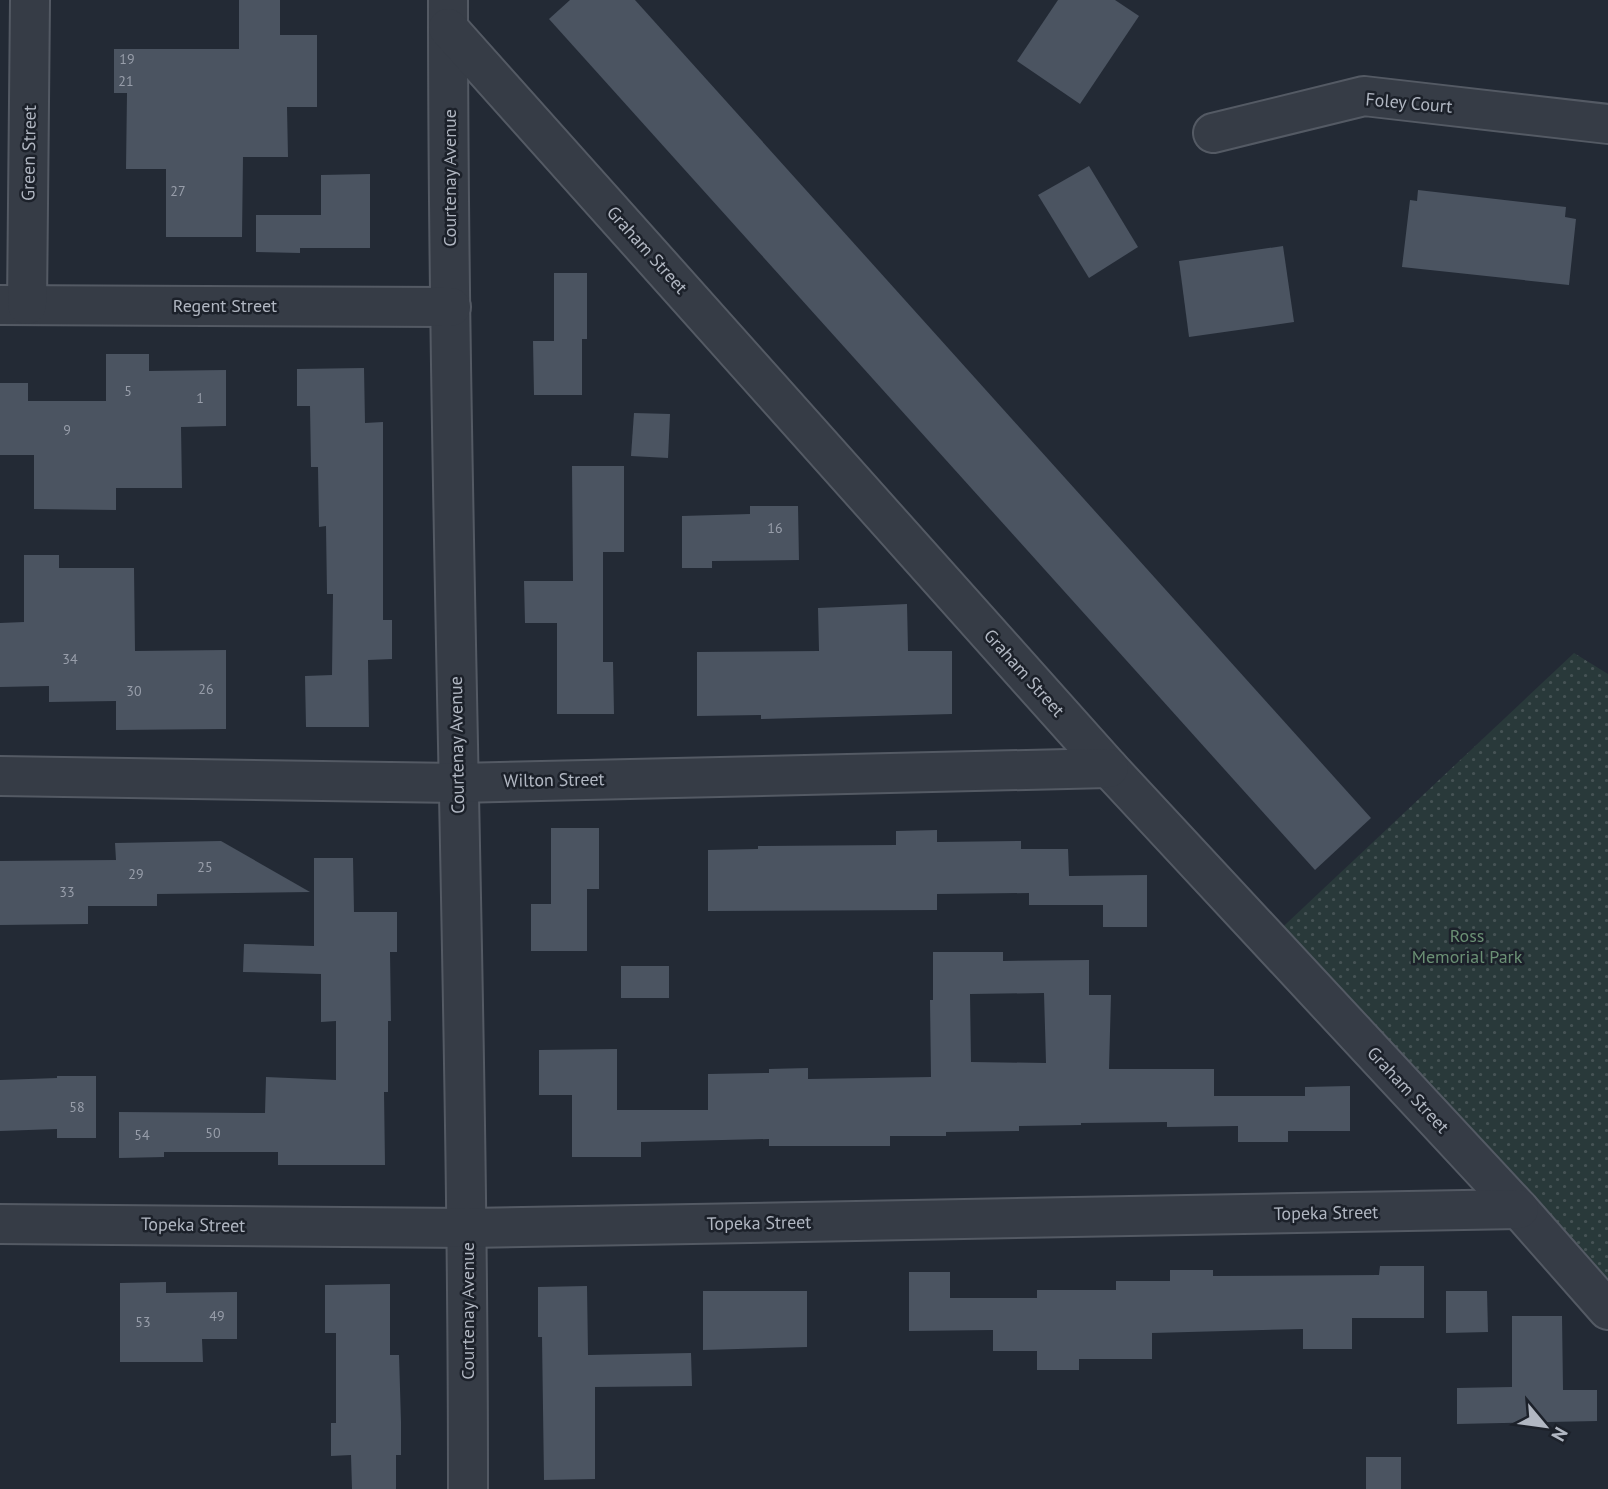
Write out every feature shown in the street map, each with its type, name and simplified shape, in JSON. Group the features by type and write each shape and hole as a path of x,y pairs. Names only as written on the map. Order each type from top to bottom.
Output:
{"street":[{"name":"Green Street","path":"14,305 30,0"},
{"name":"Courtenay Avenue","path":"448,14 458,783 468,1228 467,1489"},
{"name":"Graham Street","path":"448,14 1109,768 1519,1209 1608,1310"},
{"name":"Foley Court","path":"1213,133 1364,96 1608,124"},
{"name":"Regent Street","path":"14,305 451,307"},
{"name":"Wilton Street","path":"0,776 458,783 1109,768"},
{"name":"Topeka Street","path":"0,1224 468,1228 1519,1209"}],"green space":[{"name":"Ross Memorial Park","path":"1574,653 1608,674 1608,1310 1269,940"}],"building":[{"path":"239,0 280,0 280,35 317,35 317,107 287,107 288,157 243,157 242,237 166,237 166,169 126,169 127,93 114,93 114,49 239,49"},
{"path":"570,0 635,0 1371,818 1315,870 549,19"},
{"path":"1058,0 1115,0 1139,16 1080,104 1017,61"},
{"path":"1089,166 1138,247 1089,278 1038,195"},
{"path":"370,174 370,248 300,248 300,253 256,252 256,215 321,215 321,175"},
{"path":"1418,190 1566,207 1565,217 1576,219 1569,285 1402,267 1410,200 1417,201"},
{"path":"1283,246 1294,322 1189,337 1179,261"},
{"path":"554,273 587,273 587,339 582,339 582,395 534,395 533,341 554,341"},
{"path":"106,354 149,354 149,371 226,370 226,426 181,427 182,488 116,488 116,510 34,509 34,455 0,455 0,383 28,383 28,401 106,401"},
{"path":"364,368 365,423 383,422 383,620 392,620 392,659 368,660 369,727 306,727 305,676 332,675 333,594 327,594 326,526 319,527 318,467 311,467 310,406 297,406 297,369"},
{"path":"634,413 670,414 668,458 631,456"},
{"path":"572,466 624,466 624,552 603,552 603,662 613,662 614,714 557,714 557,623 525,623 524,581 573,581"},
{"path":"750,506 798,506 799,560 712,561 712,568 682,568 682,516 750,514"},
{"path":"24,555 59,555 59,568 134,568 135,651 226,650 226,729 116,730 116,701 49,702 49,686 0,687 0,623 24,622"},
{"path":"907,604 908,651 952,651 952,714 761,719 761,715 697,716 697,652 819,651 818,608"},
{"path":"551,828 599,828 599,889 587,889 587,951 531,951 531,904 551,904"},
{"path":"937,830 937,842 1021,841 1021,849 1068,849 1069,876 1147,875 1147,927 1103,927 1103,905 1029,905 1029,893 937,894 937,910 708,911 708,850 758,849 758,846 896,845 896,831"},
{"path":"221,841 310,892 157,894 157,906 88,906 88,924 0,925 0,861 116,860 115,843"},
{"path":"314,858 353,858 354,912 397,912 397,952 390,952 388,1092 384,1092 385,1165 278,1165 278,1152 164,1152 164,1157 119,1158 119,1112 265,1113 266,1077 336,1080 336,1021 321,1022 321,974 243,972 244,944 314,946"},
{"path":"933,952 1003,952 1003,961 1089,960 1089,995 1111,995 1109,1069 1214,1069 1214,1096 1305,1096 1305,1087 1350,1086 1350,1131 1288,1131 1288,1142 1238,1142 1238,1126 1167,1127 1167,1122 1081,1123 1019,1126 1019,1131 946,1132 946,1136 890,1136 890,1146 769,1146 769,1139 641,1142 641,1157 572,1157 572,1095 539,1095 539,1050 617,1049 617,1110 708,1110 708,1074 769,1073 769,1069 808,1068 808,1079 931,1077 930,1000 933,1000","holes":["1044,993 1046,1063 971,1062 970,994"]},
{"path":"621,966 669,966 669,998 621,998"},
{"path":"96,1076 96,1138 57,1138 57,1129 0,1131 0,1080"},
{"path":"1380,1266 1424,1266 1424,1318 1352,1318 1352,1349 1303,1349 1303,1329 1152,1333 1152,1359 1079,1359 1079,1370 1037,1370 1037,1351 993,1351 993,1330 909,1331 909,1272 950,1272 950,1298 1037,1298 1037,1290 1116,1290 1116,1281 1170,1281 1170,1270 1213,1270 1213,1276 1379,1275"},
{"path":"166,1282 166,1293 237,1292 237,1339 202,1339 203,1362 120,1362 120,1283"},
{"path":"390,1284 390,1355 399,1355 401,1422 401,1455 396,1455 396,1489 352,1489 351,1455 331,1456 331,1423 336,1423 336,1333 325,1333 325,1285"},
{"path":"587,1286 588,1355 691,1353 692,1386 595,1387 595,1479 544,1480 542,1337 538,1337 538,1287"},
{"path":"703,1291 807,1291 807,1347 703,1350"},
{"path":"1446,1291 1487,1291 1488,1332 1446,1333"},
{"path":"1512,1316 1562,1316 1563,1390 1597,1390 1597,1421 1457,1424 1457,1388 1512,1387"},
{"path":"1366,1457 1401,1457 1401,1489 1366,1489"}]}
